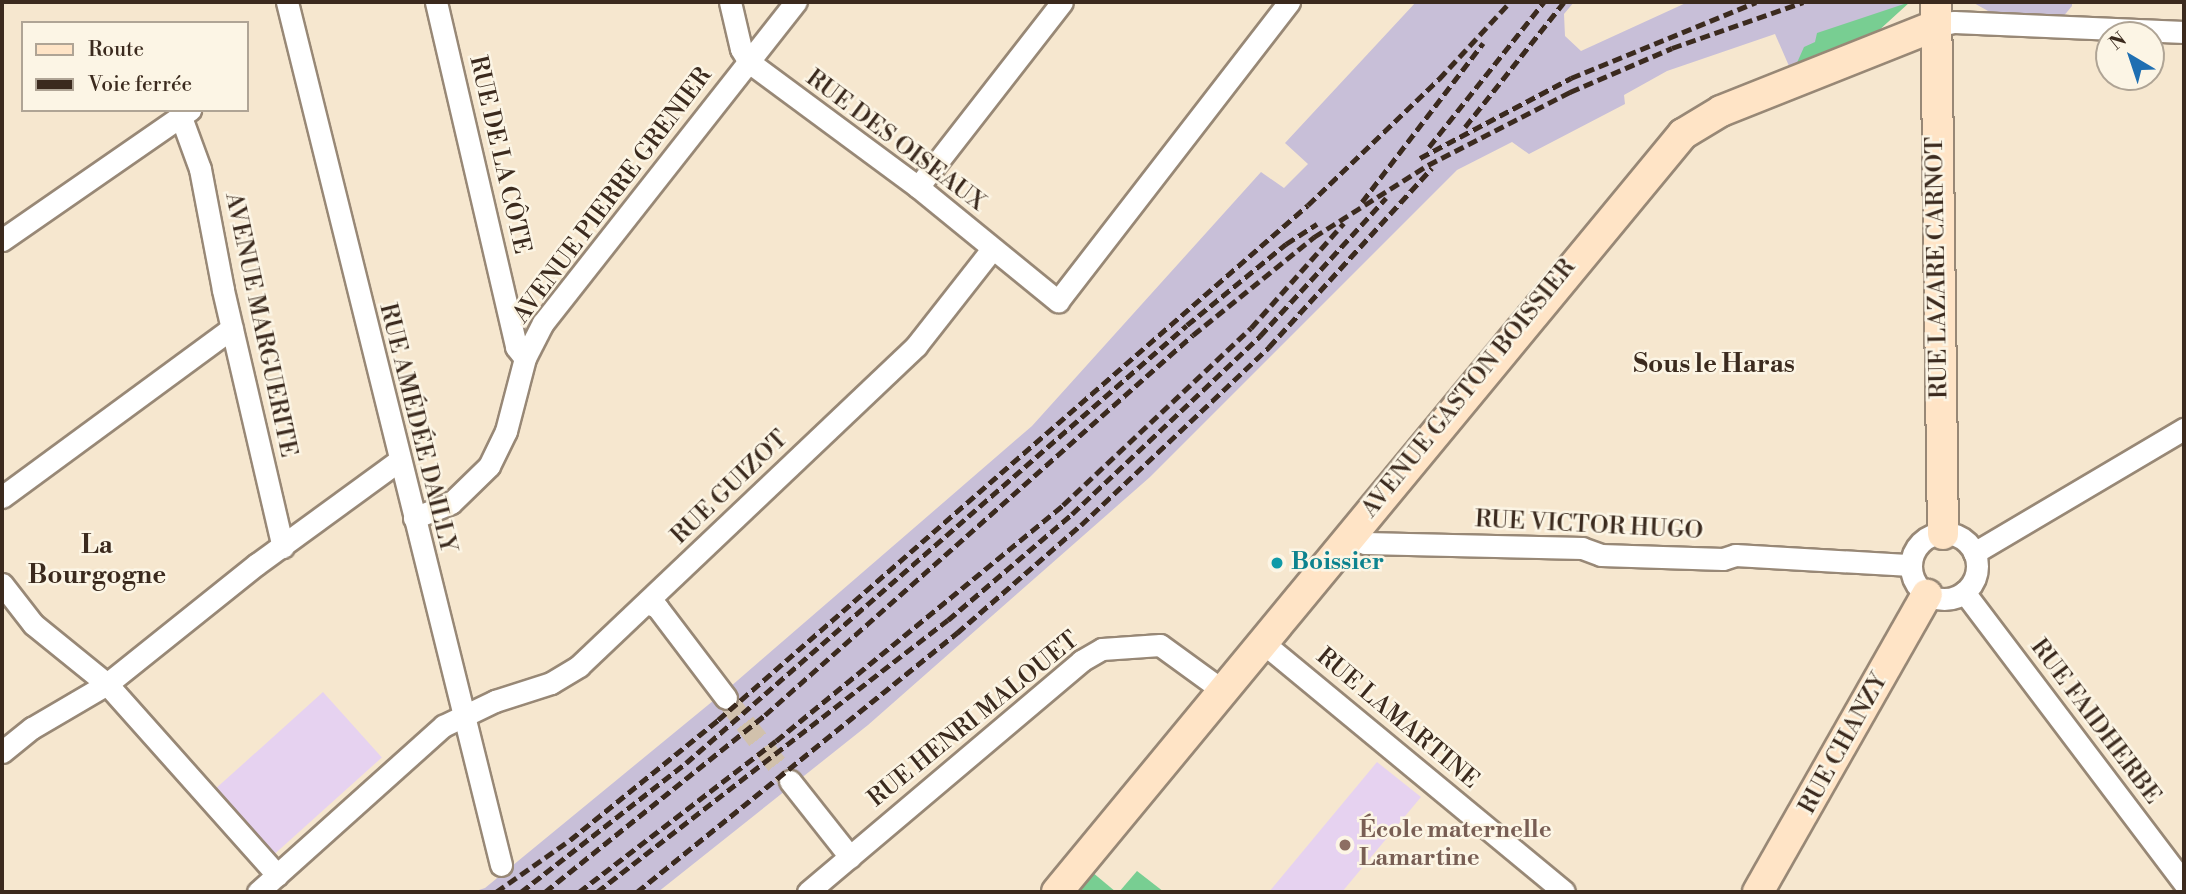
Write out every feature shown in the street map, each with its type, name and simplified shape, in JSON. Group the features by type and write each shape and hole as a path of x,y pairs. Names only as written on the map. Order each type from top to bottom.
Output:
{"street":[{"name":"RUE AMÉDÉE DAILLY","path":"287,2 398,461 465,715 501,865"},
{"name":"RUE DE LA CÔTE","path":"436,2 516,347 525,358"},
{"path":"730,2 741,48 749,62"},
{"name":"AVENUE PIERRE GRENIER","path":"414,518 451,503 489,466 515,405 525,358 543,323 796,2"},
{"path":"918,187 1062,2"},
{"name":"RUE DES OISEAUX","path":"749,62 918,187 1058,301 1289,2"},
{"path":"1935,14 1954,22 2184,32"},
{"name":"RUE LAZARE CARNOT","path":"1935,14 1942,534"},
{"name":"AVENUE GASTON BOISSIER","path":"1057,892 1261,640 1683,134 1721,111 1935,14"},
{"path":"2,240 186,113"},
{"name":"AVENUE MARGUERITE","path":"186,113 283,547"},
{"name":"RUE GUIZOT","path":"258,892 443,726 567,675 647,603 916,346 992,249"},
{"path":"2,497 232,328"},
{"path":"1974,553 2184,429"},
{"path":"2,752 32,728 107,684 398,461"},
{"path":"1942,534 1961,538 1974,553 1974,579 1964,592 1946,599 1927,595 1915,582 1911,565 1925,540 1942,534"},
{"name":"RUE VICTOR HUGO","path":"1349,536 1365,543 1582,548 1601,555 1723,559 1735,555 1911,565"},
{"path":"2,584 33,624 107,684 277,875"},
{"name":"RUE FAIDHERBE","path":"1964,592 2184,883"},
{"name":"RUE CHANZY","path":"1758,892 1927,595"},
{"path":"647,603 657,607 726,698"},
{"name":"RUE LAMARTINE","path":"1261,640 1564,892"},
{"name":"RUE HENRI MALOUET","path":"808,892 1081,661 1102,649 1160,645 1222,690"},
{"path":"790,781 850,857"}],"shaded area":[{"path":"1416,2 1574,2 1564,14 1565,36 1581,51 1688,2 1908,2 1879,30 1789,66 1775,34 1667,71 1624,95 1625,104 1529,154 1512,142 1457,170 1150,477 868,725 658,892 473,892 485,888 730,687 1032,426 1261,172 1284,188 1308,164 1285,143"},
{"path":"1972,2 2072,2 2072,6 2062,18 1997,16"},
{"path":"323,692 382,757 273,856 214,790"},
{"name":"École maternelle Lamartine","path":"1377,762 1421,797 1342,892 1269,892"}],"green space":[{"path":"1910,2 1877,32 1796,65 1804,47 1815,42 1817,33"},
{"path":"1137,871 1164,892 1119,892"},
{"path":"1092,872 1116,892 1075,892"}],"tunnel":[{"path":"726,698 790,781"}],"railway":[{"path":"496,892 570,840 718,720 1308,205 1439,79 1510,2"},
{"path":"1429,147 1544,2"},
{"path":"1465,127 1564,2"},
{"path":"1420,158 1571,78 1756,2"},
{"path":"545,892 765,715 1193,335 1314,237 1428,165 1570,92 1672,48 1803,2"},
{"path":"1362,202 1483,43"},
{"path":"637,892 957,633 1081,525 1269,347 1432,168"},
{"path":"597,892 948,620 1072,514 1260,336 1386,198"},
{"path":"579,892 776,741 1063,505 1251,328 1344,223"},
{"path":"521,892 686,763 1187,325 1286,244 1317,224"}],"place":[{"name":"Boissier","path":"1277,563"},
{"name":"École maternelle Lamartine","path":"1345,845"}],"district":[{"name":"Sous le Haras","path":"1714,365"},
{"name":"La Bourgogne","path":"97,561"}]}
